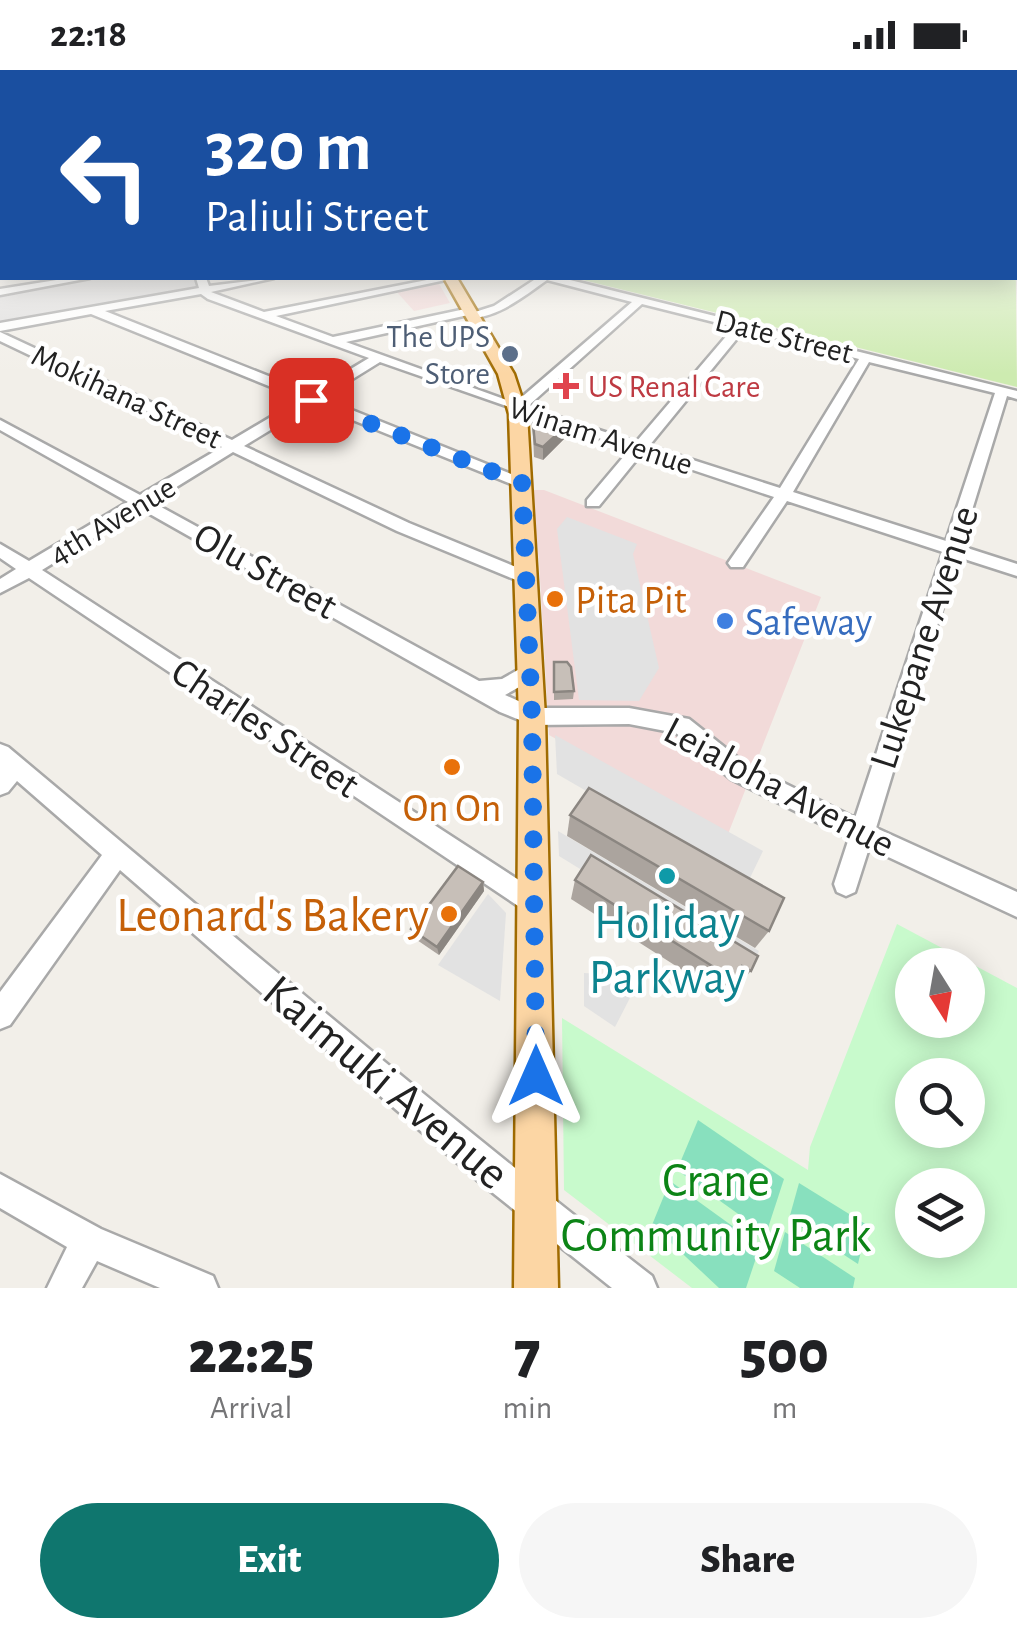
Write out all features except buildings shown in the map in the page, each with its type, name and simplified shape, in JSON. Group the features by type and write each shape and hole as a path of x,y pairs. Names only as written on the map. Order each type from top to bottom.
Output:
{"main road":[{"path":"451,280 506,374 517,408 532,717 536,1288"}],"street":[{"path":"0,292 73,280"},
{"path":"0,327 203,284 247,280"},
{"path":"264,315 440,280"},
{"path":"332,340 498,308 539,280"},
{"name":"Date Street","path":"558,280 1010,393"},
{"name":"Winam Avenue","path":"203,284 212,298 517,408 1017,570"},
{"path":"517,408 640,300"},
{"path":"92,310 522,483"},
{"path":"592,503 741,326"},
{"name":"Mokihana Street","path":"0,336 402,528 527,578"},
{"path":"737,563 784,494 866,357"},
{"name":"4th Avenue","path":"0,587 378,359"},
{"path":"506,374 528,383 546,381"},
{"name":"Lukepane Avenue","path":"846,884 952,549 1010,393"},
{"path":"519,441 527,424 546,418"},
{"name":"Olu Street","path":"0,424 532,717"},
{"name":"Charles Street","path":"0,550 533,904"},
{"path":"477,689 506,687 530,672"},
{"name":"Leialoha Avenue","path":"532,717 629,716 682,724 739,772 1017,905"},
{"name":"Kaimuki Avenue","path":"5,768 118,853 537,1208 640,1288"},
{"path":"0,1015 118,853"},
{"path":"0,1190 89,1242 201,1288"},
{"path":"64,1288 89,1242"}],"shaded area":[{"path":"88,280 198,280 201,286 0,325 0,294"},
{"path":"438,282 450,303 414,311 396,291"},
{"path":"531,490 544,490 821,597 728,834 549,735"},
{"path":"567,517 637,544 633,554 659,668 639,701 579,700 557,529"},
{"path":"555,735 763,851 747,884 557,774"},
{"path":"558,831 759,951 749,973 559,856"},
{"path":"488,894 506,913 500,1001 438,965"},
{"path":"584,973 602,974 632,994 615,1027 584,1006"}],"green space":[{"path":"583,280 1016,280 1017,387"},
{"name":"Crane Community Park","path":"897,924 942,948 895,948 895,1038 985,1038 985,971 1017,988 1017,1288 692,1288 564,1190 562,1018 808,1170 810,1147"},
{"path":"698,1120 784,1179 766,1234 677,1170"},
{"path":"670,1181 760,1246 746,1288 719,1288 652,1225"},
{"path":"799,1183 867,1225 858,1264 789,1219"},
{"path":"785,1232 855,1278 853,1288 800,1288 774,1271"}],"place":[{"name":"The UPS Store","path":"510,354"},
{"name":"US Renal Care","path":"566,386"},
{"name":"Pita Pit","path":"555,599"},
{"name":"Safeway","path":"725,621"},
{"name":"On On","path":"452,767"},
{"name":"Holiday Parkway","path":"667,876"},
{"name":"Leonard's Bakery","path":"449,914"}],"route":[{"path":"311,400 522,483 532,717 536,1076"}]}
